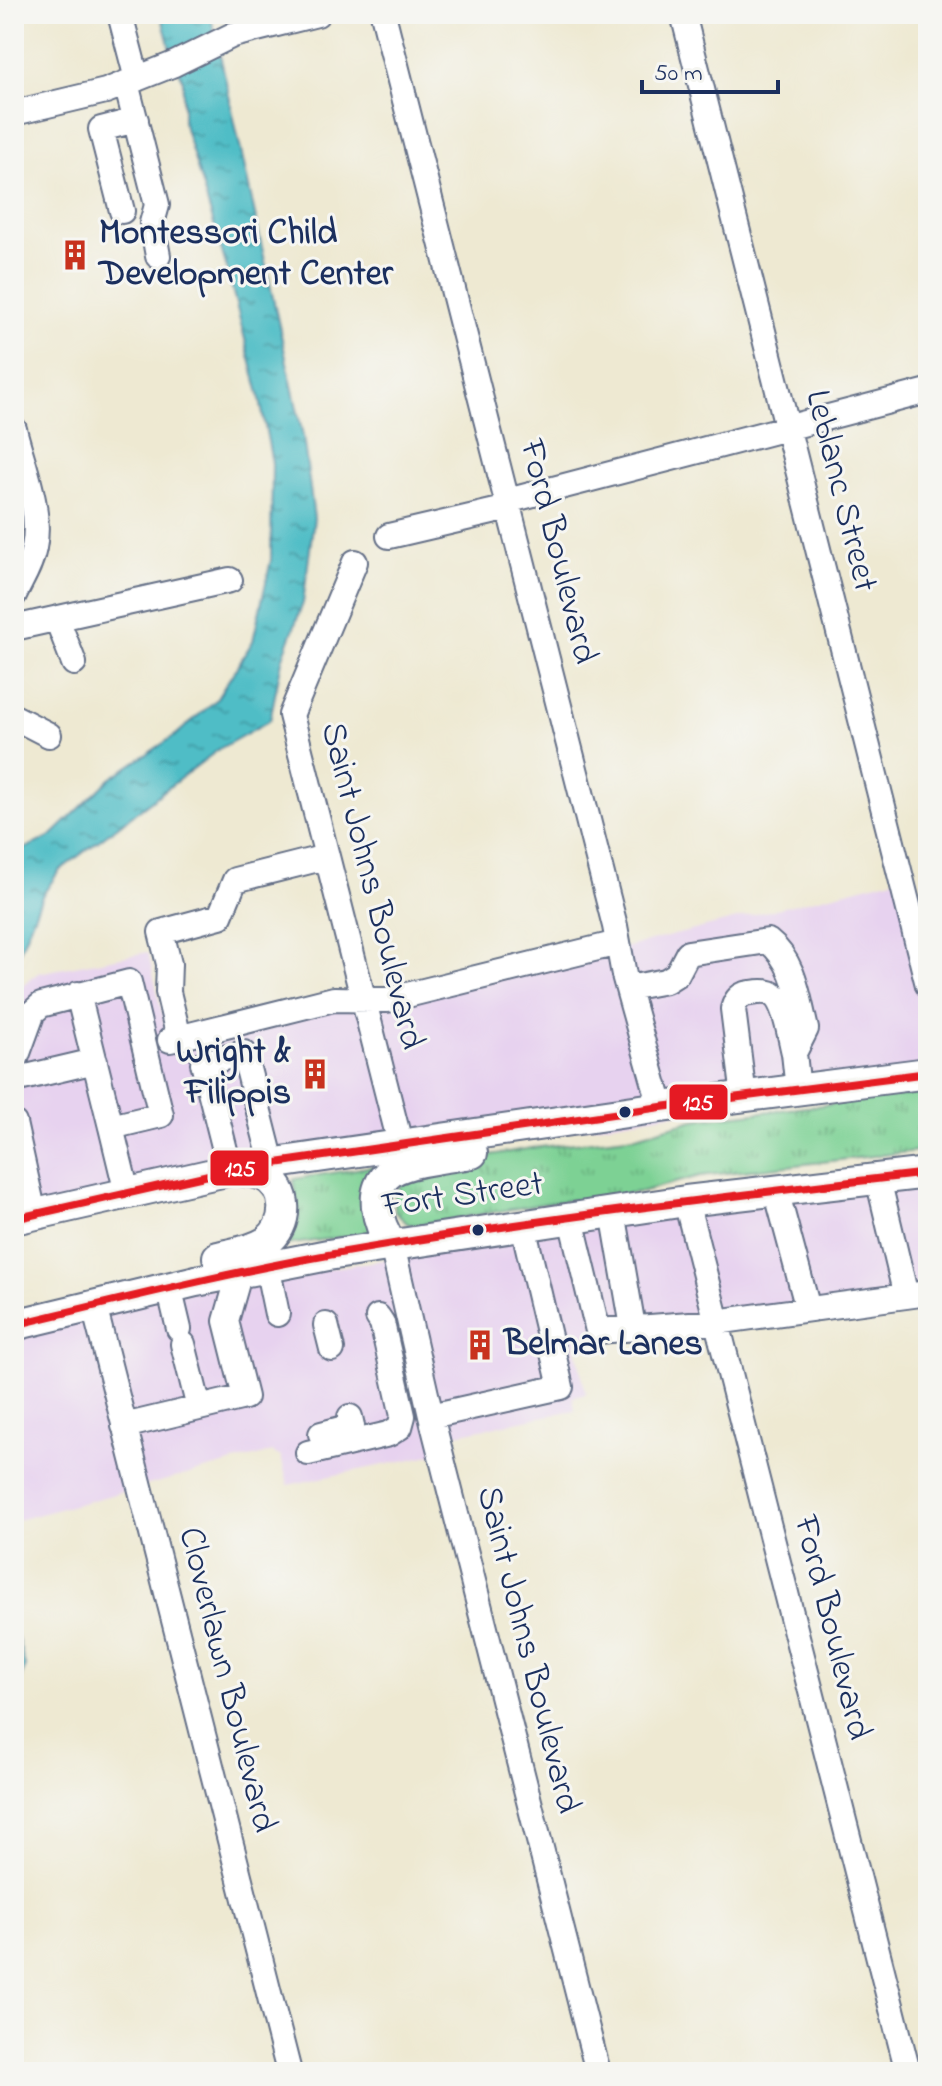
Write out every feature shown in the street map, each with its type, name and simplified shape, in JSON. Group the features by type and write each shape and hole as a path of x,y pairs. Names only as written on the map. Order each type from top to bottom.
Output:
{"main road":[{"name":"Fort Street","path":"24,1216 272,1163 661,1107 924,1075"},
{"path":"392,1245 383,1232 377,1207 381,1184 393,1171 440,1158 637,1128 738,1097"},
{"path":"686,1201 703,1186 928,1158"},
{"path":"59,1315 69,1294 250,1249 267,1241 282,1219 281,1194 264,1176 232,1170"},
{"name":"Fort Street","path":"14,1325 254,1269 392,1245 686,1201 928,1173"}],"street":[{"path":"120,14 136,120 157,205 152,223 158,256"},
{"path":"14,113 106,91 174,64 224,39 317,14"},
{"name":"Ford Boulevard","path":"383,14 628,988 661,1107"},
{"name":"Leblanc Street","path":"683,14 787,428 924,951 928,985"},
{"path":"122,211 101,129 136,120"},
{"path":"389,536 928,391"},
{"path":"14,429 34,509 36,534 31,560 14,595"},
{"name":"Saint Johns Boulevard","path":"355,562 291,715 400,1143"},
{"path":"14,628 230,580"},
{"path":"57,619 74,663"},
{"path":"14,717 49,735"},
{"path":"326,857 235,880 220,916 161,932 169,964 168,992 175,1039 334,999 383,1001 618,943"},
{"path":"628,988 666,981 677,974 688,953 768,941 780,951 789,965 806,1029 794,1053"},
{"path":"14,1064 33,1012 50,1001 129,982 161,1115 111,1127"},
{"path":"738,1097 733,1009 736,999 745,993 768,991 781,1004 794,1053 798,1090"},
{"path":"78,994 127,1193"},
{"path":"232,1170 203,1063 244,1053 272,1163"},
{"path":"14,1080 95,1061"},
{"path":"14,1123 24,1216"},
{"path":"571,1219 598,1331 716,1322 917,1295 878,1179"},
{"path":"776,1190 808,1309"},
{"name":"Ford Boulevard","path":"686,1201 908,2072"},
{"path":"613,1212 633,1327"},
{"path":"306,1447 324,1461 561,1387 523,1226"},
{"name":"Saint Johns Boulevard","path":"392,1245 433,1425 598,2072"},
{"path":"254,1269 277,1314"},
{"path":"124,1426 245,1397 226,1321 254,1269"},
{"path":"169,1287 199,1408"},
{"name":"Cloverlawn Boulevard","path":"94,1306 289,2072"},
{"path":"306,1447 389,1434 400,1427 403,1416 382,1323 378,1317"},
{"path":"326,1325 332,1349"},
{"path":"306,1447 352,1426 350,1417"}],"shaded area":[{"path":"901,877 928,951 928,1073 14,1219 14,993 38,973 148,952 168,1039 620,949"},
{"path":"928,1173 928,1293 575,1344 586,1394 573,1397 575,1410 437,1438 440,1453 288,1485 281,1457 272,1452 14,1521 14,1325 94,1306"}],"green space":[{"path":"928,1093 928,1147 917,1151 700,1176 640,1192 554,1202 417,1225 408,1224 395,1212 395,1194 403,1183 425,1166 532,1148 636,1136 694,1120"},
{"path":"375,1166 371,1233 286,1245 297,1227 299,1212 294,1179"}],"water":[{"path":"161,14 210,14 303,436 314,518 303,603 282,660 270,720 219,749 59,871 42,896 14,965 14,862 19,851 50,837 110,779 177,734 216,700 253,641 271,560 272,463 259,394 226,265 183,121 183,80"},
{"path":"14,1625 25,1666 14,1698"}],"transit line":[{"name":"125","path":"14,1219 235,1169 661,1107 928,1073"},
{"name":"125","path":"14,1325 249,1270 402,1242 627,1210 928,1173"}],"place":[{"name":"Montessori Child Development Center","path":"75,255"},
{"name":"Wright & Filippis","path":"315,1074"},
{"name":"Belmar Lanes","path":"480,1345"}]}
